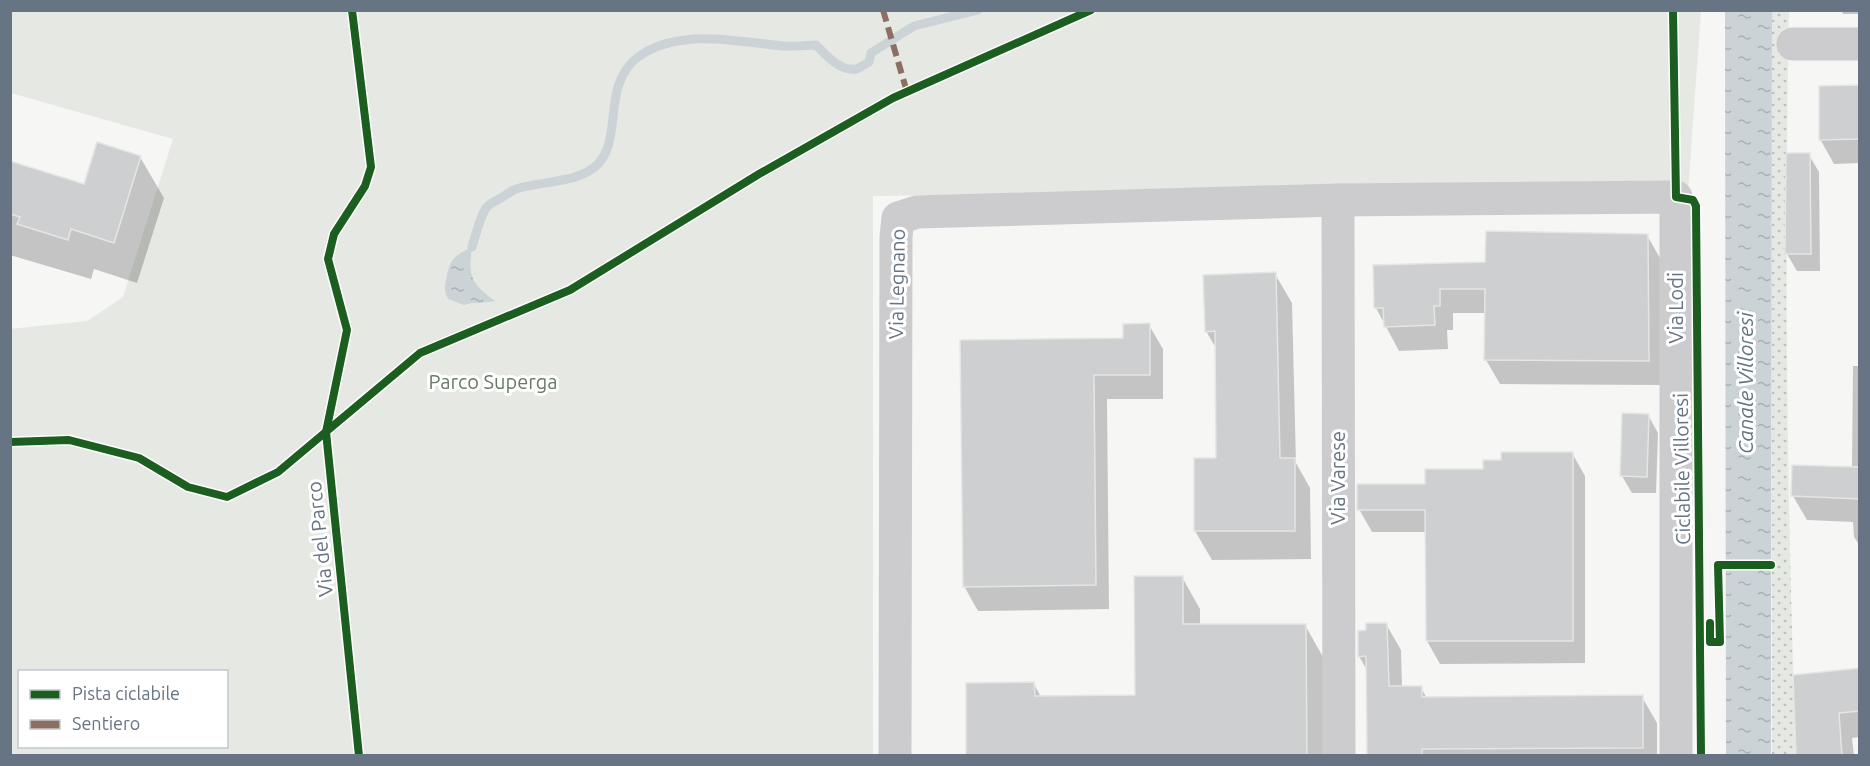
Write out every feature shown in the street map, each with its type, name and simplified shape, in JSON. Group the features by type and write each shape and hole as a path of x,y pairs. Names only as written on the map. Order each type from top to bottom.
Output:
{"street":[{"path":"1793,44 1860,44"},
{"name":"Via Lodi","path":"1338,200 1676,197 1676,756"},
{"name":"Via Legnano","path":"895,756 896,237 898,218 917,212 1338,200"},
{"name":"Via Varese","path":"1338,200 1339,756"}],"green space":[{"name":"Parco Superga","path":"11,11 1701,11 1688,191 1634,186 873,196 873,755 11,755 10,329 87,321 123,297 173,139 11,93"},
{"path":"1772,11 1789,11 1787,383 1796,756 1772,755"}],"water":[{"name":"Canale Villoresi","path":"1725,11 1772,11 1771,755 1726,755"},
{"path":"472,247 471,273 473,278 476,284 495,301 464,305 446,296 445,284 452,260"}],"building":[{"path":"1860,85 1860,139 1819,140 1819,86"},
{"path":"97,142 141,156 114,243 71,229 68,240 17,224 20,217 10,214 10,161 84,184"},
{"path":"1786,153 1810,153 1811,254 1785,254"},
{"path":"1486,231 1648,234 1649,361 1484,360 1485,289 1440,289 1440,306 1434,306 1435,325 1384,327 1383,308 1374,308 1373,265 1485,262"},
{"path":"1276,272 1280,458 1295,458 1295,531 1194,531 1194,458 1216,458 1215,331 1205,332 1203,275"},
{"path":"1150,323 1150,375 1094,375 1096,585 963,587 960,340 1123,338 1123,324"},
{"path":"1622,413 1649,414 1647,477 1620,476"},
{"path":"1501,452 1573,452 1573,641 1426,641 1425,510 1357,510 1357,484 1425,484 1425,469 1483,469 1483,460 1501,460"},
{"path":"1792,465 1860,467 1860,499 1791,496"},
{"path":"1134,576 1183,576 1183,624 1306,624 1307,756 966,756 966,683 1034,682 1035,696 1135,695"},
{"path":"1366,623 1387,623 1389,686 1422,686 1422,697 1643,695 1643,748 1422,749 1422,756 1367,756 1366,656 1358,657 1358,631 1366,630"},
{"path":"1860,668 1860,711 1839,713 1842,756 1796,756 1793,675"}],"waterway":[{"path":"472,247 481,217 491,203 516,189 579,176 600,162 607,150 615,101 626,70 638,57 654,48 690,39 788,46 816,45 839,65 856,69 869,62 871,53 914,26 978,10"}],"marked path":[{"path":"883,10 907,92"}],"cycle path":[{"name":"Via del Parco","path":"352,10 371,167 365,186 334,234 328,259 347,330 326,432 359,756"},
{"path":"10,442 69,440 139,458 188,487 227,497 278,472 420,353 570,290 759,174 893,98 1091,10"},
{"name":"Ciclabile Villoresi","path":"1673,10 1676,197 1693,200 1696,206 1701,756"},
{"path":"1710,623 1710,642 1720,642 1718,565 1771,565"}]}
